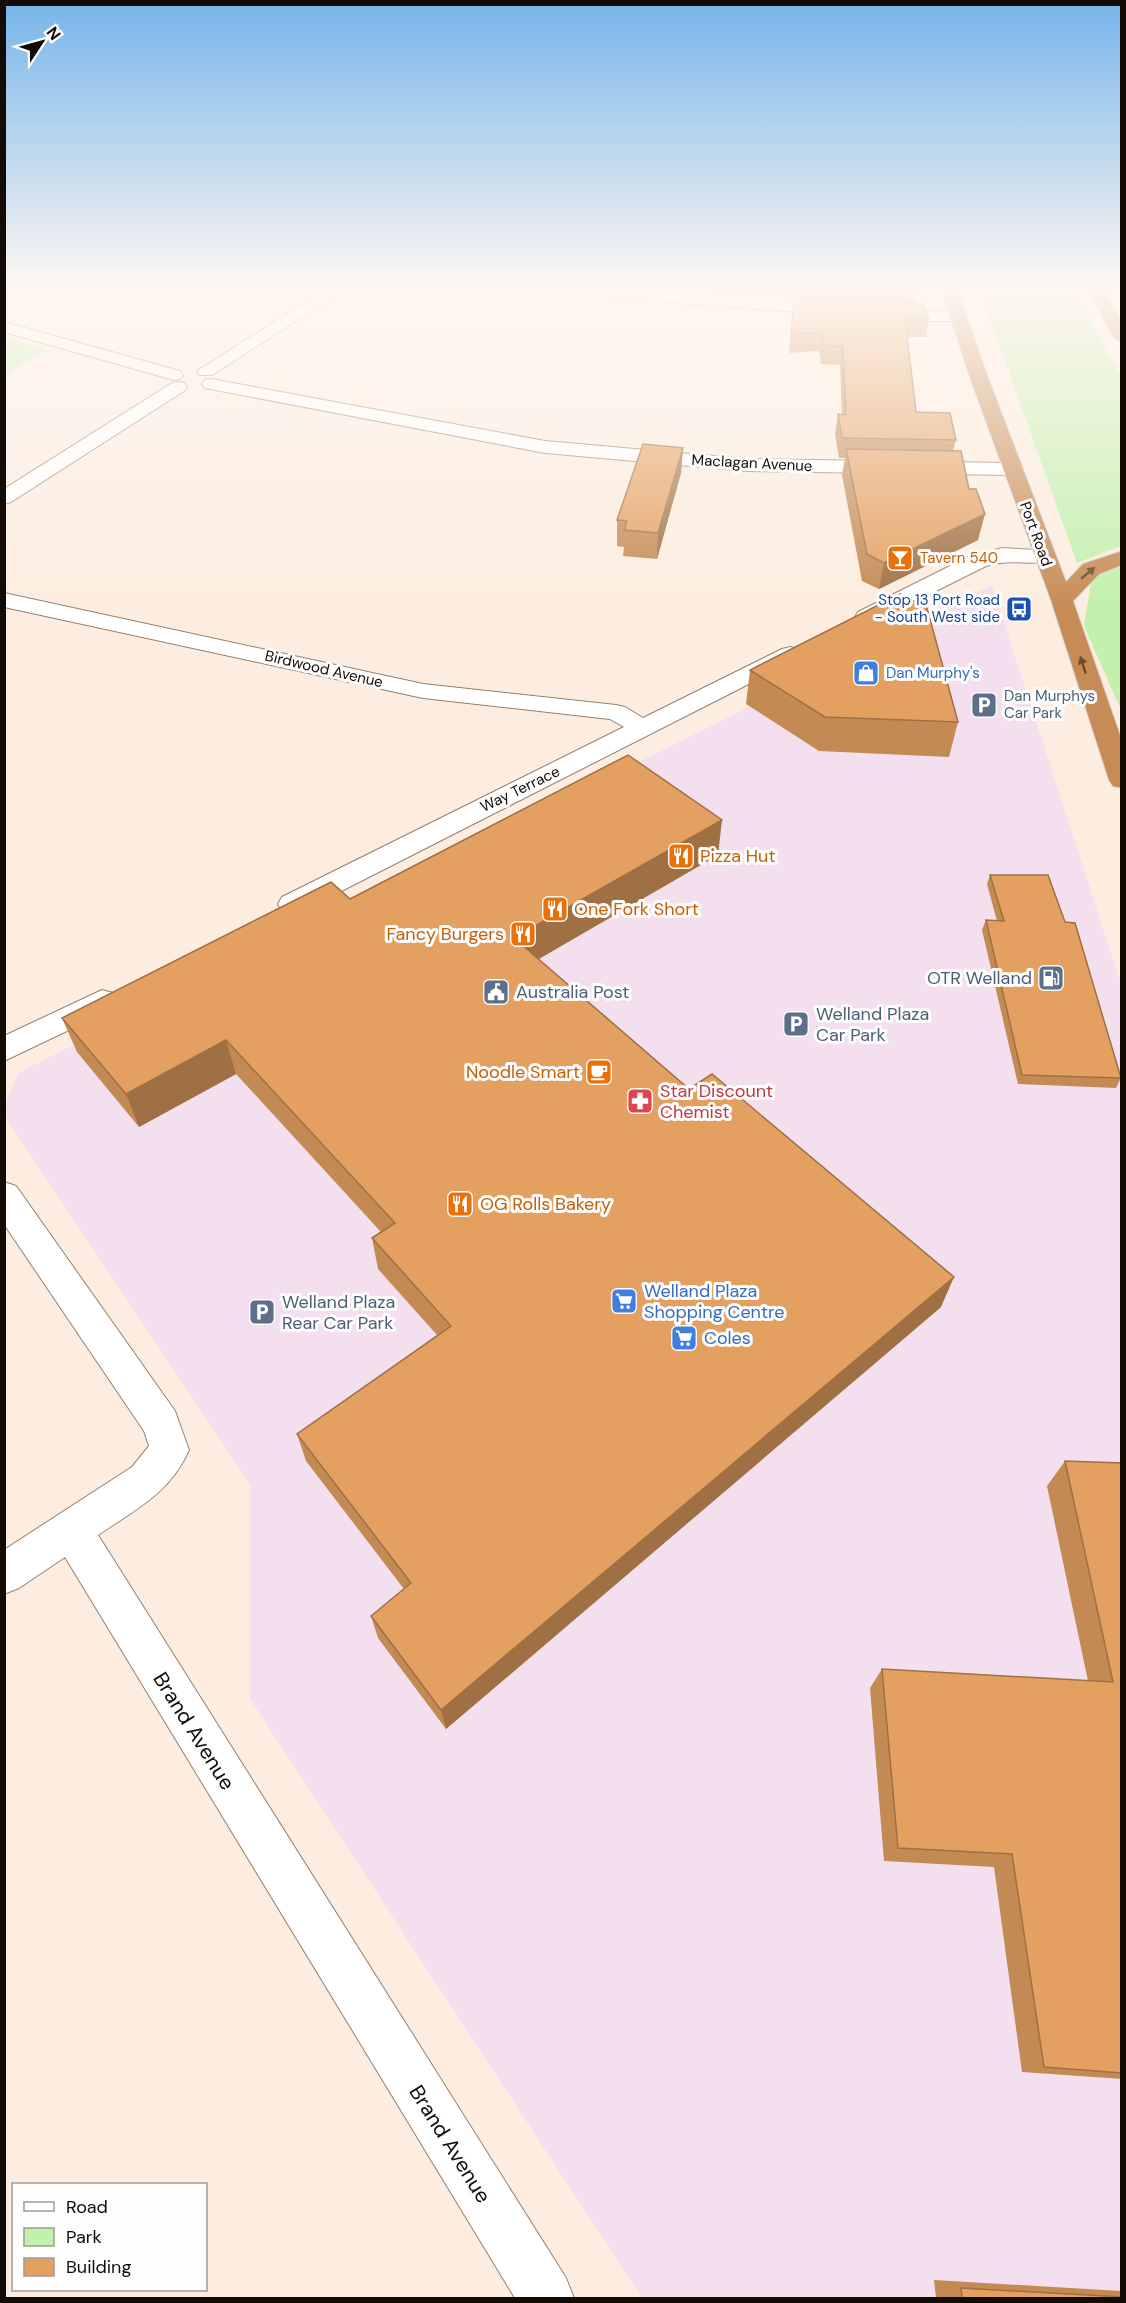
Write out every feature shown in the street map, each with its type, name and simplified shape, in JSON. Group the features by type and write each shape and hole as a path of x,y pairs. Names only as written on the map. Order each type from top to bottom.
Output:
{"highway":[{"name":"Port Road","path":"988,395 1012,469 1062,600 1122,780"},
{"path":"1062,600 1091,569 1122,556"}],"street":[{"path":"4,498 155,395"},
{"name":"Maclagan Avenue","path":"297,395 545,447 747,465 1012,469"},
{"path":"843,628 978,561 1002,554 1044,556"},
{"name":"Birdwood Avenue","path":"4,600 423,691 616,712 643,728"},
{"name":"Way Terrace","path":"270,915 811,644"},
{"path":"4,1050 121,991"},
{"path":"4,1196 161,1423 170,1450 146,1480 4,1574"},
{"name":"Brand Avenue","path":"71,1529 546,2298"}],"shaded area":[{"name":"Welland Plaza Shopping Centre","path":"992,585 1121,984 1121,2298 642,2298 250,1699 250,1485 5,1117 5,1104 18,1073"}],"green space":[{"path":"1017,395 1121,395 1121,546 1077,563"},
{"path":"1121,564 1121,710 1084,626 1092,576"}],"building":[{"path":"845,395 914,395 916,412 950,413 956,440 842,438 838,414 846,415"},
{"path":"643,444 683,448 658,533 624,530 627,521 617,520"},
{"path":"846,449 961,451 969,489 976,489 985,514 884,563 867,554"},
{"path":"900,594 927,608 958,722 825,717 750,670"},
{"name":"Welland Plaza Shopping Centre","path":"628,755 722,820 514,938 689,1089 712,1074 954,1277 441,1710 371,1616 411,1583 297,1434 451,1326 372,1238 395,1223 226,1040 126,1094 62,1018 331,882 350,899"},
{"path":"990,875 1048,875 1065,922 1075,923 1121,1078 1022,1075 986,920 1004,921"},
{"path":"1065,1461 1122,1463 1122,2073 1044,2067 1012,1854 898,1848 882,1669 1113,1682"},
{"path":"961,2288 1122,2297 1122,2298 962,2298"}],"place":[{"name":"Tavern 540","path":"900,558"},
{"name":"Stop 13 Port Road - South West side","path":"1019,609"},
{"name":"Dan Murphy's","path":"866,673"},
{"name":"Dan Murphys Car Park","path":"984,705"},
{"name":"Pizza Hut","path":"681,856"},
{"name":"One Fork Short","path":"555,909"},
{"name":"Fancy Burgers","path":"523,934"},
{"name":"OTR Welland","path":"1051,978"},
{"name":"Australia Post","path":"496,992"},
{"name":"Welland Plaza Car Park","path":"796,1024"},
{"name":"Noodle Smart","path":"599,1072"},
{"name":"Star Discount Chemist","path":"640,1101"},
{"name":"OG Rolls Bakery","path":"460,1204"},
{"name":"Welland Plaza Shopping Centre","path":"624,1301"},
{"name":"Welland Plaza Rear Car Park","path":"262,1312"},
{"name":"Coles","path":"684,1338"}]}
